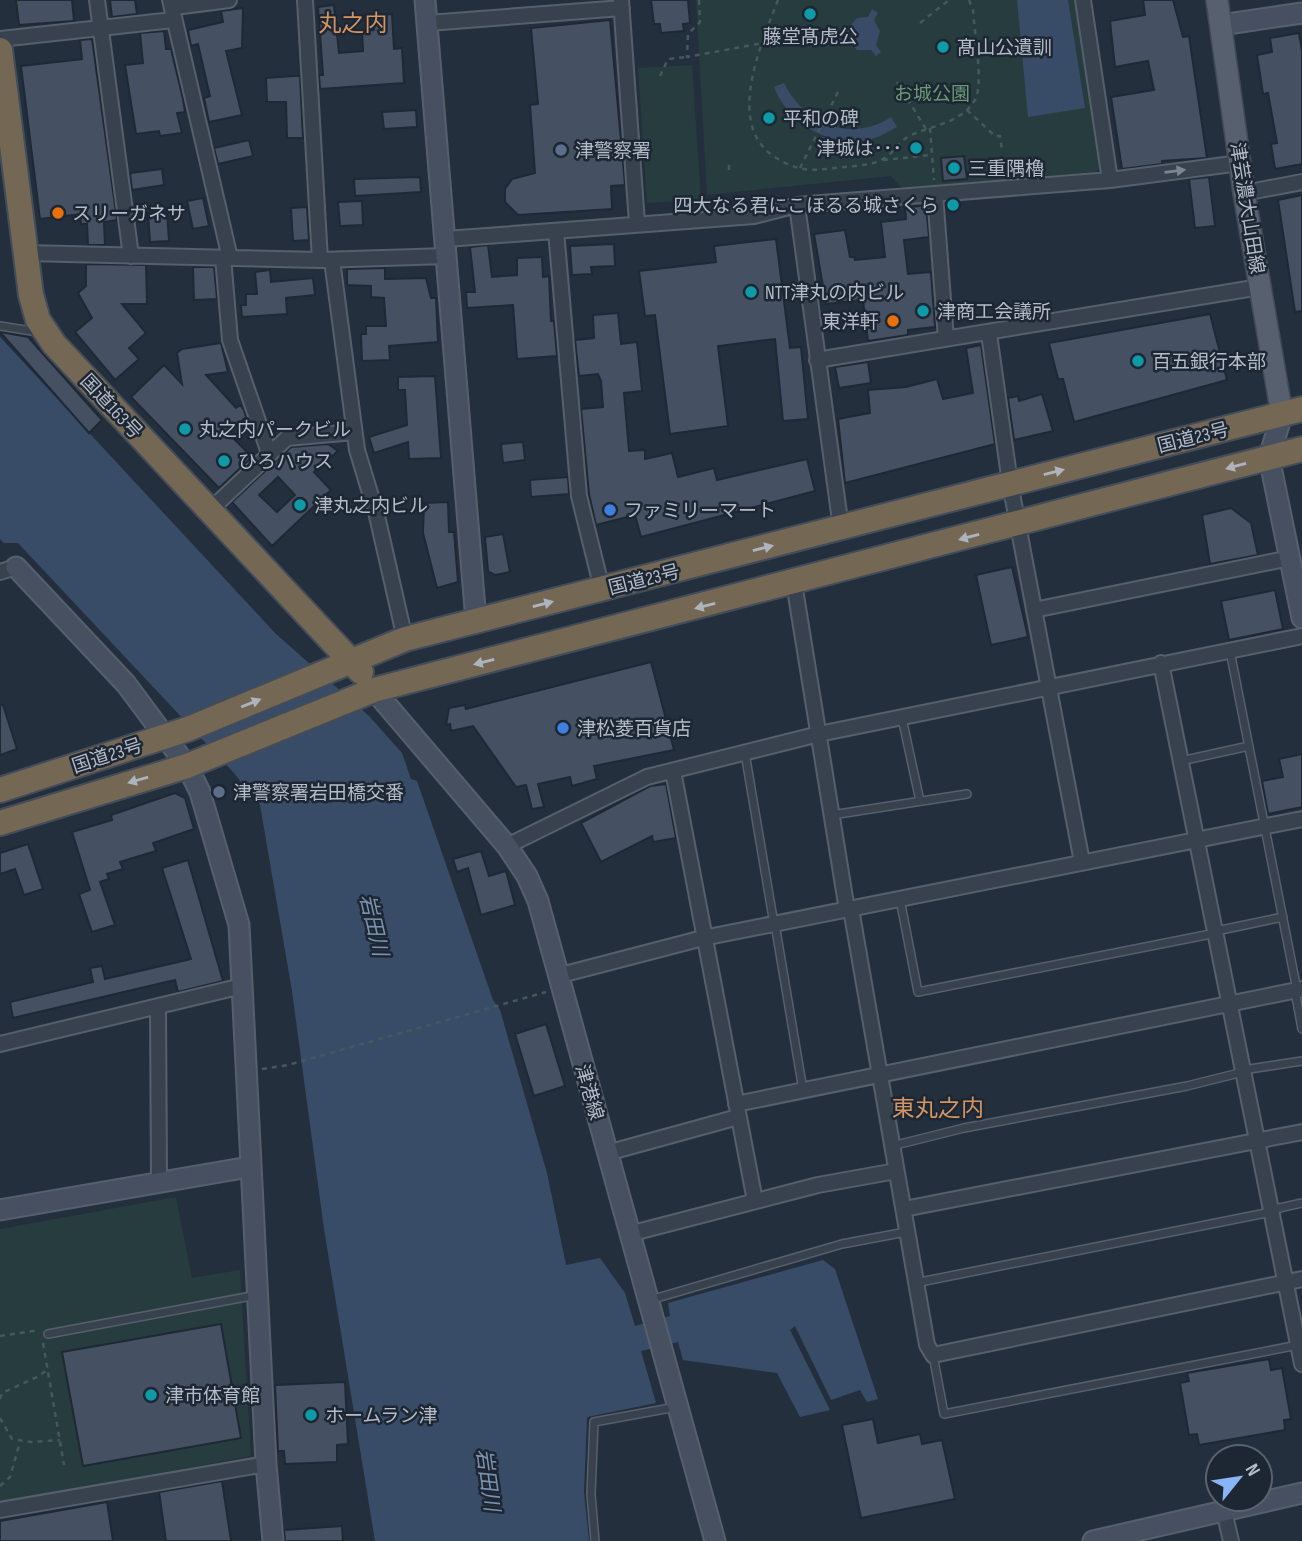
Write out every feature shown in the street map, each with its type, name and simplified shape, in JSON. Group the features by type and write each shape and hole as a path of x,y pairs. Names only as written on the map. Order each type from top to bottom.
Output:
{"highway":[{"name":"国道163号","path":"0,50 3,110 35,313 46,333 348,663 366,692"},
{"name":"国道23号","path":"0,790 177,733 405,639 1292,412"},
{"name":"国道23号","path":"0,823 195,763 366,692 1302,449"}],"main road":[{"name":"津芸濃大山田線","path":"1217,0 1260,287 1292,412"}],"street":[{"path":"97,0 131,256"},
{"path":"0,39 101,29 173,9 225,0"},
{"path":"305,0 326,260 354,432 405,639"},
{"path":"425,0 476,621"},
{"path":"1083,0 1110,180"},
{"path":"428,23 621,4 637,223"},
{"path":"173,9 226,257 230,340 269,453"},
{"path":"1221,25 1302,13"},
{"path":"26,253 326,260 446,248 556,230 754,216 797,205 1110,180 1241,163"},
{"path":"1244,193 1302,182"},
{"path":"935,194 946,339"},
{"path":"797,205 841,528"},
{"path":"556,230 579,496 602,589"},
{"path":"817,360 989,334 1260,287"},
{"path":"989,334 1010,483 1082,862"},
{"path":"1292,412 1302,449"},
{"path":"1292,412 1269,457 1302,618"},
{"path":"210,510 287,438 354,432"},
{"path":"1034,610 1290,558"},
{"path":"6,568 177,733 195,763 200,792 239,925 249,1167 273,1541"},
{"path":"794,583 915,1283 927,1345 933,1355 1302,1279"},
{"path":"507,846 629,785 673,771 819,734 1302,636"},
{"path":"1161,663 1302,1364"},
{"name":"津港線","path":"366,692 507,846 523,868 537,901 647,1305 715,1541"},
{"path":"673,771 755,1201"},
{"path":"559,982 703,938 1302,819"},
{"path":"0,1044 242,986"},
{"path":"607,1153 803,1090 1298,990"},
{"path":"158,1006 159,1182"},
{"path":"904,1209 1302,1132"},
{"path":"0,1210 249,1167"},
{"path":"628,1234 818,1185 896,1171"},
{"path":"0,1510 266,1464"},
{"path":"1274,1499 1302,1493"},
{"path":"1093,1541 1215,1513"},
{"path":"1224,1513 1231,1541"}],"lane":[{"path":"0,326 46,333"},
{"path":"1230,650 1298,990 1302,1029"},
{"path":"902,717 920,801"},
{"path":"1181,761 1249,746"},
{"path":"745,752 803,1090"},
{"path":"832,815 967,794"},
{"path":"900,899 918,992 1283,918"},
{"path":"892,1146 964,1128 1187,1086 1243,1071 1302,1061"},
{"path":"915,1283 1302,1203"},
{"path":"647,1305 816,1251 906,1232"},
{"path":"48,1334 257,1295"},
{"path":"933,1355 944,1413 1299,1345"},
{"path":"595,1541 590,1494 594,1422 676,1404"}],"path":[{"path":"687,57 688,34 700,22 699,0"},
{"path":"778,0 754,65 749,96 752,130 771,156 810,171 932,155"},
{"path":"920,23 949,0"},
{"path":"883,160 901,141 949,122 967,110 976,98 981,83 974,10 969,0"},
{"path":"660,76 668,59 763,43 807,43"},
{"path":"897,82 928,129 935,194"},
{"path":"800,168 839,90"},
{"path":"967,110 996,136 1000,136 1002,151"},
{"path":"245,1071 308,1059 507,1003 559,982"},
{"path":"0,1336 41,1330 48,1334"},
{"path":"43,1343 64,1465"},
{"path":"0,1399 2,1393 47,1370"},
{"path":"0,1418 12,1439 20,1442 60,1440"},
{"path":"0,1486 10,1477 20,1442"}],"green space":[{"name":"お城公園","path":"696,0 1074,0 1101,167 1095,172 902,188 891,176 707,195"},
{"path":"692,65 701,200 647,203 638,68"},
{"path":"176,1197 192,1278 240,1270 251,1456 0,1503 0,1229"}],"water":[{"path":"1017,0 1068,0 1085,108 1028,117"},
{"path":"872,9 878,13 874,20 880,31 876,45 881,52 876,56 871,50 857,50 847,39 840,40 838,32 846,31 857,18 868,17"},
{"path":"784,83 804,110 830,125 860,129 891,117 897,127 862,141 822,135 798,120 788,110 774,87"},
{"name":"岩田川","path":"0,337 276,634 369,716 402,753 411,779 417,781 493,1000 500,1010 547,1173 566,1265 600,1258 625,1293 635,1326 670,1316 668,1303 823,1260 835,1269 878,1399 867,1402 860,1390 831,1400 795,1326 790,1330 830,1410 800,1417 777,1373 683,1360 678,1342 641,1351 656,1403 587,1417 584,1492 589,1541 375,1541 324,1229 292,991 260,805 233,772 18,543 4,543 0,539"}],"building":[{"path":"16,0 72,0 74,21 19,25"},
{"path":"110,0 135,0 137,14 112,17"},
{"path":"651,0 688,0 690,23 683,24 684,31 661,33 660,24 654,24"},
{"path":"1143,0 1173,0 1183,37 1189,36 1207,158 1162,161 1162,164 1122,169 1111,97 1154,90 1148,61 1115,67 1110,21 1145,15"},
{"path":"334,5 339,53 363,51 362,31 374,30 373,16 392,14 394,49 402,48 404,83 320,89 319,75 323,75 318,7"},
{"path":"243,8 242,48 226,51 242,115 209,122 204,98 210,96 198,44 191,46 188,30 223,22 221,11"},
{"path":"610,20 625,185 611,186 612,209 518,215 505,202 505,189 512,179 535,173 530,105 538,104 531,28"},
{"path":"164,31 166,49 171,49 183,99 185,112 177,113 182,133 160,136 159,131 136,134 125,65 143,63 140,33"},
{"path":"1299,33 1302,51 1302,164 1275,169 1271,144 1277,143 1268,93 1263,94 1257,55 1272,52 1270,38"},
{"path":"92,39 117,220 104,222 105,245 88,245 87,224 81,224 80,214 40,219 21,66 82,59 80,40"},
{"path":"300,76 303,138 287,138 286,102 267,102 266,78"},
{"path":"416,110 417,127 384,129 382,112"},
{"path":"249,140 253,156 218,164 214,148"},
{"name":"三重隅櫓","path":"964,156 967,179 943,181 941,158"},
{"path":"162,169 164,185 132,190 130,173"},
{"path":"420,177 421,192 355,196 354,179"},
{"path":"1209,177 1215,226 1195,228 1189,179"},
{"path":"1302,195 1302,311 1295,312 1278,200"},
{"path":"203,198 209,226 193,229 187,201"},
{"path":"362,201 363,225 340,226 338,202"},
{"path":"926,205 929,237 904,240 908,274 931,272 935,327 908,330 908,335 868,341 863,300 826,304 814,234 845,230 850,257 855,260 885,257 881,222 906,219 905,208"},
{"path":"307,207 309,240 293,241 291,208"},
{"path":"167,212 169,241 150,242 148,213"},
{"path":"776,239 790,348 801,347 808,419 783,421 775,339 718,346 728,426 670,434 655,315 645,316 639,271 716,262 714,246"},
{"path":"614,244 615,266 591,267 592,274 572,275 570,246"},
{"path":"488,245 492,277 517,275 517,258 542,257 543,277 549,276 551,321 554,321 557,356 517,359 513,305 467,308 466,292 475,292 470,247"},
{"path":"86,264 146,265 147,304 122,304 146,333 129,348 139,359 115,380 75,332 92,318 78,293 86,286"},
{"path":"193,267 214,267 217,299 194,300"},
{"path":"385,268 385,279 426,278 431,298 436,298 438,342 389,346 390,360 362,361 361,334 366,334 366,326 386,326 384,298 371,297 371,286 347,285 347,269"},
{"path":"270,270 271,282 313,278 315,295 286,298 287,314 242,317 241,305 246,305 246,294 257,294 255,272"},
{"path":"618,313 621,344 637,342 642,391 624,393 629,451 645,450 645,459 672,453 678,477 714,468 717,480 807,459 815,491 641,537 635,515 596,525 589,494 581,409 603,407 601,381 598,374 579,376 575,340 594,338 593,315"},
{"name":"百五銀行本部","path":"1210,314 1227,380 1074,422 1063,379 1058,379 1049,343"},
{"path":"0,332 28,337 102,420 89,433"},
{"path":"221,343 228,372 206,375 236,408 240,405 244,410 246,417 228,433 252,457 219,488 131,397 164,365 182,384 177,353 182,349"},
{"path":"981,345 995,444 845,483 838,419 870,413 868,390 906,387 937,379 943,399 973,393 966,348"},
{"path":"868,362 871,383 839,388 835,367"},
{"path":"435,376 441,458 409,459 408,442 374,453 369,437 407,425 405,390 398,390 398,377"},
{"path":"1042,394 1053,431 1014,440 1008,398 1018,396 1019,401"},
{"path":"523,442 525,460 503,463 501,444"},
{"path":"328,444 338,451 314,472 331,490 272,546 232,502 291,447","holes":["278,477 295,495 277,512 259,495"]},
{"path":"568,477 569,494 531,497 530,480"},
{"path":"448,502 449,532 454,532 458,582 437,588 423,533 424,503"},
{"path":"1231,508 1251,523 1258,555 1210,564 1202,515"},
{"path":"503,534 510,572 495,575 488,571 485,537"},
{"path":"1012,567 1028,637 991,645 976,575"},
{"path":"1275,590 1283,629 1229,640 1221,601"},
{"path":"651,662 674,750 594,766 597,779 572,786 570,777 538,784 544,807 532,809 526,785 516,787 473,726 451,731 450,724 446,725 449,708 465,705 466,709"},
{"path":"0,705 3,705 17,749 0,755"},
{"path":"1302,754 1302,807 1268,814 1262,781 1283,777 1279,759"},
{"path":"666,784 676,838 653,842 652,836 601,862 581,823 650,786"},
{"path":"175,793 185,798 194,829 153,843 156,851 120,862 123,869 107,874 109,879 100,882 115,925 92,932 79,894 90,890 72,832 112,820 111,815"},
{"path":"28,844 43,889 24,895 15,869 0,874 0,853"},
{"path":"481,851 489,876 506,871 515,905 481,915 468,868 457,872 453,859"},
{"path":"188,860 223,981 178,992 175,980 13,1018 10,1002 93,982 90,968 102,966 105,979 191,959 162,868"},
{"path":"546,1024 565,1086 534,1096 515,1034"},
{"name":"津市体育館","path":"221,1324 241,1438 83,1466 62,1352"},
{"path":"1269,1359 1271,1370 1282,1368 1291,1419 1284,1420 1285,1430 1199,1445 1197,1434 1189,1435 1180,1383 1189,1381 1187,1373"},
{"name":"ホームラン津","path":"345,1382 348,1444 337,1445 337,1462 285,1464 284,1451 278,1451 275,1385"},
{"path":"873,1419 878,1443 920,1434 922,1444 942,1440 955,1499 861,1518 842,1425"},
{"path":"222,1481 231,1541 166,1541 159,1492"},
{"path":"107,1502 113,1541 0,1541 0,1521"},
{"path":"342,1526 343,1541 285,1541 284,1530"}],"place":[{"name":"藤堂髙虎公","path":"810,14"},
{"name":"髙山公遺訓","path":"943,47"},
{"name":"平和の碑","path":"769,118"},
{"name":"津城は･･･","path":"916,148"},
{"name":"津警察署","path":"561,150"},
{"name":"三重隅櫓","path":"954,168"},
{"name":"四大なる君にこほるる城さくら","path":"953,205"},
{"name":"スリーガネサ","path":"58,213"},
{"name":"NTT津丸の内ビル","path":"751,292"},
{"name":"津商工会議所","path":"923,311"},
{"name":"東洋軒","path":"893,321"},
{"name":"百五銀行本部","path":"1138,361"},
{"name":"丸之内パークビル","path":"185,429"},
{"name":"ひろハウス","path":"224,461"},
{"name":"津丸之内ビル","path":"300,505"},
{"name":"ファミリーマート","path":"610,510"},
{"name":"津松菱百貨店","path":"563,728"},
{"name":"津警察署岩田橋交番","path":"219,792"},
{"name":"津市体育館","path":"151,1395"},
{"name":"ホームラン津","path":"311,1415"}],"district":[{"name":"丸之内","path":"353,23"},
{"name":"東丸之内","path":"938,1108"}]}
